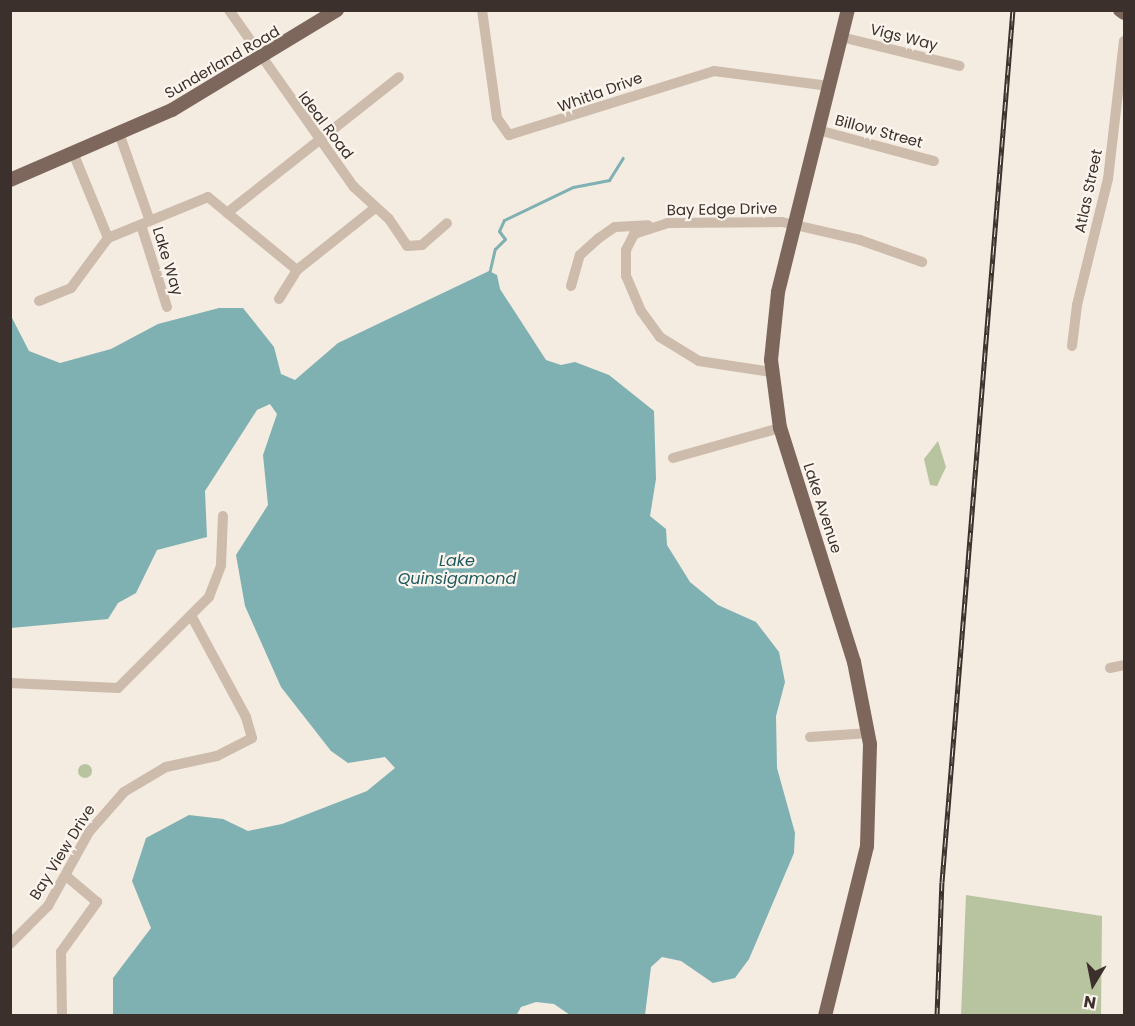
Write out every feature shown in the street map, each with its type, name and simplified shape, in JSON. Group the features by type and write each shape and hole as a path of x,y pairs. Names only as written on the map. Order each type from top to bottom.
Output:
{"main road":[{"name":"Sunderland Road","path":"12,178 120,136 261,60 337,10"},
{"name":"Lake Avenue","path":"825,1016 867,846 873,788 870,733 854,662 780,428 771,372 777,299 848,10"},
{"path":"1120,10 1125,13"}],"street":[{"name":"Ideal Road","path":"228,10 261,60 319,139 411,248 431,239 447,223"},
{"name":"Whitla Drive","path":"482,10 497,118 509,135 714,71 829,86"},
{"name":"Vigs Way","path":"841,37 960,66"},
{"name":"Atlas Street","path":"1072,346 1077,305 1108,179 1125,41"},
{"path":"227,213 399,77"},
{"name":"Billow Street","path":"818,130 934,161"},
{"name":"Lake Way","path":"120,136 146,223 167,307"},
{"path":"74,155 108,238"},
{"path":"39,301 76,283 108,238 208,197 297,270"},
{"path":"279,299 297,270 375,208"},
{"name":"Bay Edge Drive","path":"771,372 699,361 676,351 653,329 634,300 626,268 631,237 654,226 734,221 794,226 860,240 922,262"},
{"path":"571,286 580,255 598,238 628,224 654,226"},
{"path":"673,458 780,428"},
{"path":"10,683 118,688 192,617 219,574 223,516"},
{"name":"Bay View Drive","path":"10,944 67,877 92,826 132,785 165,767 217,756 252,738 246,717 192,617"},
{"path":"1110,668 1125,665"},
{"path":"810,738 870,733"},
{"path":"62,1016 61,952 97,902 90,891 67,877"}],"green space":[{"path":"938,441 946,467 937,486 930,485 924,459"},
{"path":"82,764 88,764 92,771 88,778 82,778 78,774 78,768"},
{"path":"966,895 1102,916 1101,1015 961,1015"}],"water":[{"name":"Lake Quinsigamond","path":"489,271 497,275 500,289 546,360 561,365 575,362 609,375 654,411 656,479 650,516 666,529 667,545 690,582 718,605 756,622 779,652 785,682 776,716 777,768 795,833 794,853 749,959 735,978 713,983 681,961 662,957 651,967 645,1015 570,1015 554,1004 536,1002 521,1007 516,1016 113,1015 113,978 151,928 132,881 146,838 189,815 223,819 248,831 282,824 367,791 395,768 385,757 348,763 331,751 281,687 245,606 236,555 268,505 263,455 277,414 270,404 257,410 205,491 207,537 157,550 136,593 118,603 108,619 11,628 11,316 29,351 60,363 111,349 158,324 219,308 243,308 274,347 281,374 295,380 338,343"}],"waterway":[{"path":"489,274 495,249 505,239 499,231 504,220 573,187 609,180 623,158"}],"railway":[{"path":"937,1016 942,882 1013,10"}]}
